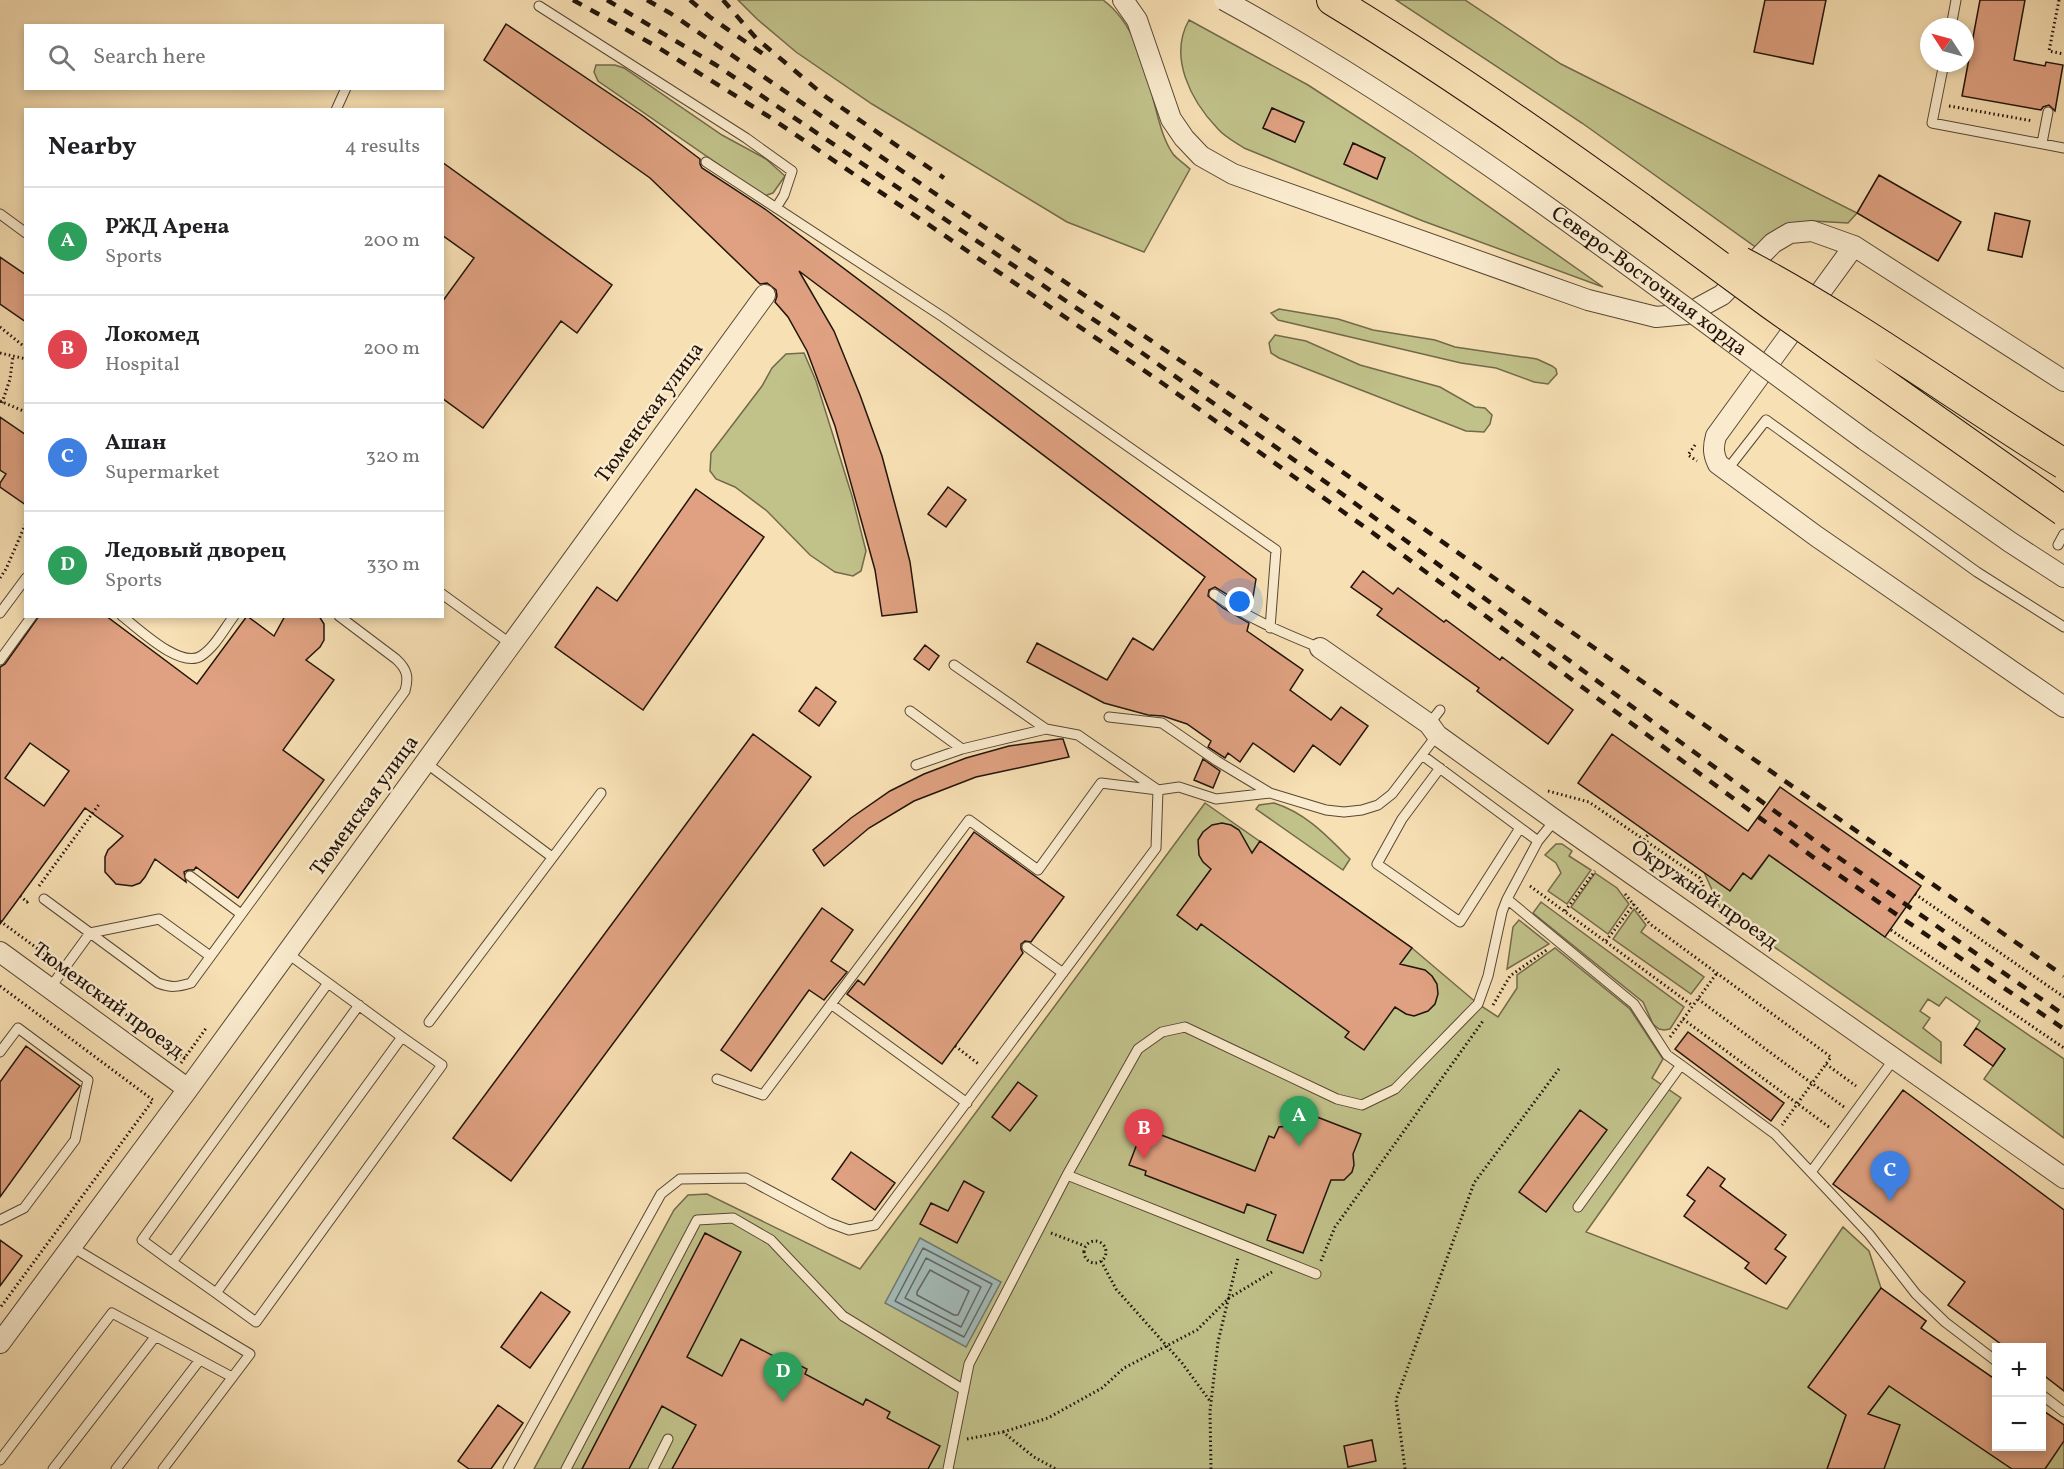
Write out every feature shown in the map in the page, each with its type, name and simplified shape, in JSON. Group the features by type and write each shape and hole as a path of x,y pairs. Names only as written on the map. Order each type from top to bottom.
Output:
{"main road":[{"path":"1332,0 1398,39 1517,120 1780,311 2064,511"},
{"path":"1642,209 1764,274 2064,464"}],"street":[{"path":"1123,0 1137,20 1171,119 1184,138 1201,156 1233,174 1588,300 1656,317 1687,314 1722,295 1773,243 1790,233 1812,231 1854,246 2064,381"},
{"name":"Северо-Восточная хорда","path":"1224,0 1363,82 1491,168 1865,440 2064,578"},
{"path":"1854,246 1716,436 1714,456 1718,464 1816,536 2064,707"},
{"name":"Тюменская улица","path":"0,1343 426,763 765,295"},
{"name":"Окружной проезд","path":"1320,648 1435,723 1555,820 2064,1178"},
{"name":"Тюменский проезд","path":"0,952 188,1089"}],"lane":[{"path":"1953,18 1956,0"},
{"path":"539,6 746,138 792,171 784,195 776,208"},
{"path":"1942,72 1932,123 2064,148"},
{"path":"337,108 345,90"},
{"path":"2042,143 2048,112"},
{"path":"706,162 943,317 1276,550 1270,628"},
{"path":"0,214 24,232"},
{"path":"1727,470 1766,420 1977,572 2064,627"},
{"path":"2058,545 2064,534"},
{"path":"0,613 24,581"},
{"path":"1214,594 1241,613 1270,628 1320,648"},
{"path":"444,595 511,644"},
{"path":"0,660 31,618"},
{"path":"125,618 174,655 190,659 200,657 210,649 233,618"},
{"path":"44,899 158,983 168,987 179,987 191,983 405,691 408,676 405,667 342,618"},
{"path":"954,664 1046,729"},
{"path":"910,711 962,749"},
{"path":"1109,717 1162,723 1270,793 1326,810 1344,812 1378,805 1392,794 1422,755 1435,723"},
{"path":"915,765 962,749 1046,729 1078,735 1158,790"},
{"path":"1422,755 1538,841"},
{"path":"426,763 552,857"},
{"path":"1440,768 1402,819 1377,864 1460,922 1520,828"},
{"path":"717,1079 763,1095 969,820 1038,870 1101,783 1158,790 1179,787 1216,799 1270,793"},
{"path":"508,1469 661,1194 680,1179 746,1178 839,1227 849,1230 875,1225 1156,848 1158,790"},
{"path":"429,1022 601,793"},
{"path":"948,1469 969,1364 1067,1175 1138,1049 1162,1032 1185,1027 1337,1099 1362,1105 1395,1089 1478,1004 1488,976 1507,899 1538,841 1555,820"},
{"path":"190,876 241,914"},
{"path":"1507,899 1634,1005 1667,1055 1775,1134 1869,1234 1916,1294 1945,1322 1992,1358"},
{"path":"50,988 90,933 159,919 210,956"},
{"path":"1027,947 1063,973"},
{"path":"287,953 442,1065 256,1322 142,1240 328,983"},
{"path":"831,1004 967,1103"},
{"path":"172,1262 359,1005"},
{"path":"0,1052 18,1028 88,1080 75,1140 24,1208 0,1220"},
{"path":"216,1293 402,1037"},
{"path":"1810,1172 1894,1059"},
{"path":"1578,1207 1681,1065"},
{"path":"1067,1175 1316,1274"},
{"path":"566,1469 697,1220 733,1218 771,1240 843,1316 964,1390"},
{"path":"72,1247 249,1354 163,1469"},
{"path":"0,1460 112,1313 231,1377"},
{"path":"53,1469 155,1337"},
{"path":"116,1469 199,1361"},
{"path":"2045,1397 2064,1412"},
{"path":"653,1469 668,1439"}],"path":[{"path":"2059,0 2049,51 2064,54"},
{"path":"1949,106 2046,124"},
{"path":"0,327 24,346"},
{"path":"0,353 24,359"},
{"path":"13,356 10,379 1,402 24,411"},
{"path":"0,578 24,528"},
{"path":"1547,791 1589,802 1700,878 1712,911"},
{"path":"20,896 27,902 100,803"},
{"path":"1644,840 1649,833"},
{"path":"1588,866 1603,876"},
{"path":"1565,911 1595,871"},
{"path":"1519,877 1693,1006"},
{"path":"1618,887 1650,924 1832,1057 1775,1134"},
{"path":"1915,894 2064,997"},
{"path":"1606,942 1634,904"},
{"path":"0,921 184,1058"},
{"path":"1891,930 2064,1048"},
{"path":"1490,1011 1510,976 1559,942"},
{"path":"1662,1048 1717,973"},
{"path":"1698,999 1854,1114"},
{"path":"1683,1019 1839,1134"},
{"path":"1316,1274 1335,1227 1483,1021"},
{"path":"955,1046 990,1073"},
{"path":"1826,1064 1868,1095"},
{"path":"1405,1469 1396,1400 1474,1183 1559,1069"},
{"path":"1039,1228 1085,1246"},
{"path":"1094,1241 1103,1244 1106,1253 1101,1261 1092,1263 1084,1256 1085,1246 1094,1241"},
{"path":"1211,1469 1211,1403 1218,1342 1242,1244"},
{"path":"1101,1261 1116,1289 1182,1363 1211,1403"},
{"path":"954,1442 1003,1432 1048,1418 1102,1388 1124,1368 1197,1330 1229,1298 1288,1262"},
{"path":"1003,1432 1034,1457 1056,1469"}],"green space":[{"path":"738,0 1103,0 1115,10 1132,36 1144,65 1165,138 1173,154 1190,169 1144,252 1067,222 872,104 796,52"},
{"path":"1396,0 1465,0 1561,64 1857,213 1848,223 1812,221 1789,226 1757,248 1582,123"},
{"path":"1189,20 1308,85 1410,151 1603,287 1423,221 1244,148 1218,129 1191,92 1182,63 1183,34","holes":["1272,108 1304,122 1295,142 1263,128","1353,143 1385,158 1377,179 1344,164"]},
{"path":"596,65 615,65 624,68 722,135 766,159 785,176 773,193 764,196 598,81 594,72"},
{"path":"1279,309 1338,319 1373,330 1435,340 1455,347 1537,359 1556,369 1557,374 1548,384 1534,382 1496,368 1461,363 1278,320 1271,313"},
{"path":"1275,335 1306,341 1360,365 1440,387 1475,407 1485,408 1492,415 1490,424 1484,432 1466,431 1279,358 1271,353 1269,343"},
{"path":"804,353 816,381 852,496 866,551 861,571 853,576 835,572 810,555 767,511 735,487 716,479 710,471 711,453 762,386 772,368 786,354"},
{"path":"1205,803 1412,948 1478,1004 1498,1017 1517,988 1517,975 1555,948 1630,1009 1663,1059 1652,1078 1681,1098 1586,1232 1787,1309 1843,1227 1869,1251 1881,1288 1926,1321 1919,1330 1938,1340 1992,1377 1992,1451 2046,1451 2046,1413 2064,1426 2064,1469 534,1469 674,1210 688,1195 707,1194 860,1269"},
{"path":"1274,803 1306,819 1333,842 1350,859 1343,870 1256,809 1259,805"},
{"path":"1556,844 1562,844 1572,851 1569,856 1591,870 1567,904 1548,891 1561,873 1556,863 1545,855"},
{"path":"1769,855 2064,1059 2064,1138 1984,1079 2005,1049 1976,1028 1980,1021 1946,997 1939,1006 1928,999 1920,1011 1930,1018 1923,1028 1941,1042 1941,1063 1721,910 1704,872 1743,873 1752,879"},
{"path":"1595,873 1617,888 1629,904 1608,934 1571,907"},
{"path":"1541,902 1684,1007 1670,1029 1659,1029 1653,1024 1643,1002 1533,913"},
{"path":"1634,909 1646,925 1641,932 1704,977 1691,994 1613,939"},
{"path":"1519,920 1549,944 1507,969 1513,927"}],"water":[{"path":"920,1238 1001,1282 966,1347 885,1303"}],"building":[{"path":"1765,0 1826,0 1813,64 1754,52"},
{"path":"1980,0 2025,0 2014,60 2045,66 2046,62 2063,65 2055,111 2049,105 2041,110 1962,96 1966,72 1974,72 1974,32"},
{"path":"506,24 643,116 700,159 702,168 765,209 1256,579 1251,609 1215,587 1209,590 1208,596 1249,623 1247,631 1303,670 1290,690 1331,720 1341,707 1368,726 1340,765 1313,745 1294,772 1253,743 1240,762 1228,753 1225,758 1208,747 1211,741 1187,724 1163,716 1148,715 1104,703 1027,662 1037,643 1107,680 1133,638 1153,650 1205,577 799,271 834,331 860,395 882,456 910,562 917,612 882,616 875,570 835,426 807,351 788,317 775,302 776,290 767,283 760,284 650,178 484,60"},
{"path":"1272,108 1304,122 1295,142 1263,128"},
{"path":"1353,143 1385,158 1377,179 1344,164"},
{"path":"444,163 612,285 577,333 561,321 483,428 444,399 444,299 474,258 444,236"},
{"path":"1879,175 1961,222 1938,261 1857,213"},
{"path":"1995,213 2030,221 2022,257 1988,250"},
{"path":"0,257 24,274 24,321 0,304"},
{"path":"0,417 24,434 24,504 0,487 6,474 0,470"},
{"path":"948,487 966,500 946,527 928,514"},
{"path":"696,489 764,537 643,710 555,647 597,587 617,601"},
{"path":"1363,571 1393,594 1398,588 1500,660 1502,657 1573,710 1548,744 1477,691 1479,688 1377,615 1382,609 1351,587"},
{"path":"38,618 109,618 197,684 246,618 250,618 274,636 284,618 320,618 324,624 324,640 306,660 334,680 283,750 324,780 238,898 196,867 194,870 184,872 186,882 155,859 140,883 132,886 116,884 105,872 105,857 108,850 123,836 85,808 0,924 0,667 5,664","holes":["30,743 69,771 44,806 5,778"]},
{"path":"925,645 939,656 929,670 914,659"},
{"path":"816,687 836,702 819,726 799,711"},
{"path":"753,734 811,777 511,1181 453,1138"},
{"path":"1612,734 1748,831 1780,787 1921,886 1885,937 1769,855 1751,879 1743,873 1730,891 1578,783"},
{"path":"1063,739 1069,757 976,777 914,801 869,828 824,866 813,850 851,818 890,791 924,774 966,758 1009,746"},
{"path":"1203,759 1220,771 1213,788 1194,780"},
{"path":"1222,823 1239,830 1252,853 1260,841 1412,948 1400,964 1425,970 1432,976 1437,984 1438,994 1435,1004 1428,1011 1414,1016 1395,1007 1364,1050 1345,1037 1349,1032 1201,924 1197,930 1177,915 1211,869 1199,855 1198,840 1203,832 1212,825"},
{"path":"974,832 1064,897 1031,942 1025,941 1021,944 1023,953 942,1064 847,994 858,980 864,985"},
{"path":"822,908 853,930 831,961 847,972 824,1000 809,990 751,1071 721,1050"},
{"path":"1976,1028 2005,1049 1993,1066 1964,1045"},
{"path":"1688,1032 1784,1103 1771,1121 1675,1049"},
{"path":"26,1046 80,1086 0,1197 0,1082"},
{"path":"1018,1082 1037,1096 1010,1131 992,1117"},
{"path":"1903,1090 2064,1210 2064,1391 2046,1377 2046,1343 2000,1343 1948,1305 1965,1282 1833,1184"},
{"path":"1580,1110 1607,1130 1546,1212 1519,1192"},
{"path":"1317,1117 1361,1134 1353,1154 1352,1172 1344,1180 1331,1180 1303,1253 1267,1240 1276,1215 1247,1204 1244,1213 1145,1175 1146,1171 1129,1165 1143,1128 1255,1171 1269,1136 1274,1138 1279,1127 1295,1125 1296,1120 1313,1126"},
{"path":"851,1152 895,1183 875,1210 832,1179"},
{"path":"1708,1167 1725,1179 1720,1186 1786,1235 1775,1249 1786,1257 1766,1284 1745,1268 1749,1263 1684,1216 1695,1201 1687,1195"},
{"path":"964,1181 984,1192 957,1243 920,1224 931,1203 948,1211"},
{"path":"705,1233 741,1252 687,1357 722,1376 741,1339 783,1361 785,1358 807,1369 805,1374 863,1405 866,1399 890,1412 887,1418 940,1446 928,1469 672,1469 696,1425 662,1406 629,1469 582,1469"},
{"path":"0,1240 22,1256 0,1286"},
{"path":"1881,1288 1926,1321 1921,1328 1992,1377 1992,1451 2046,1451 2046,1413 2064,1425 2064,1441 2045,1469 2012,1469 1889,1386 1868,1414 1900,1425 1884,1469 1827,1469 1846,1415 1808,1387"},
{"path":"541,1292 570,1312 530,1368 501,1347"},
{"path":"498,1405 523,1423 491,1469 469,1469 458,1461"},
{"path":"1372,1440 1376,1461 1348,1467 1344,1446"}],"railway":[{"path":"573,0 654,45 768,116 1158,380 1373,533 1817,860 2064,1029"},
{"path":"607,0 716,65 1118,336 1334,488 1825,848 2064,1015"},
{"path":"647,0 670,13 1278,427 2064,976"},
{"path":"690,0 710,17 766,56"},
{"path":"723,0 756,38 826,97 944,178"}],"place":[{"name":"РЖД Арена","path":"1299,1146"},
{"name":"Локомед","path":"1144,1159"},
{"name":"Ашан","path":"1890,1201"},
{"name":"Ледовый дворец","path":"783,1402"}]}
